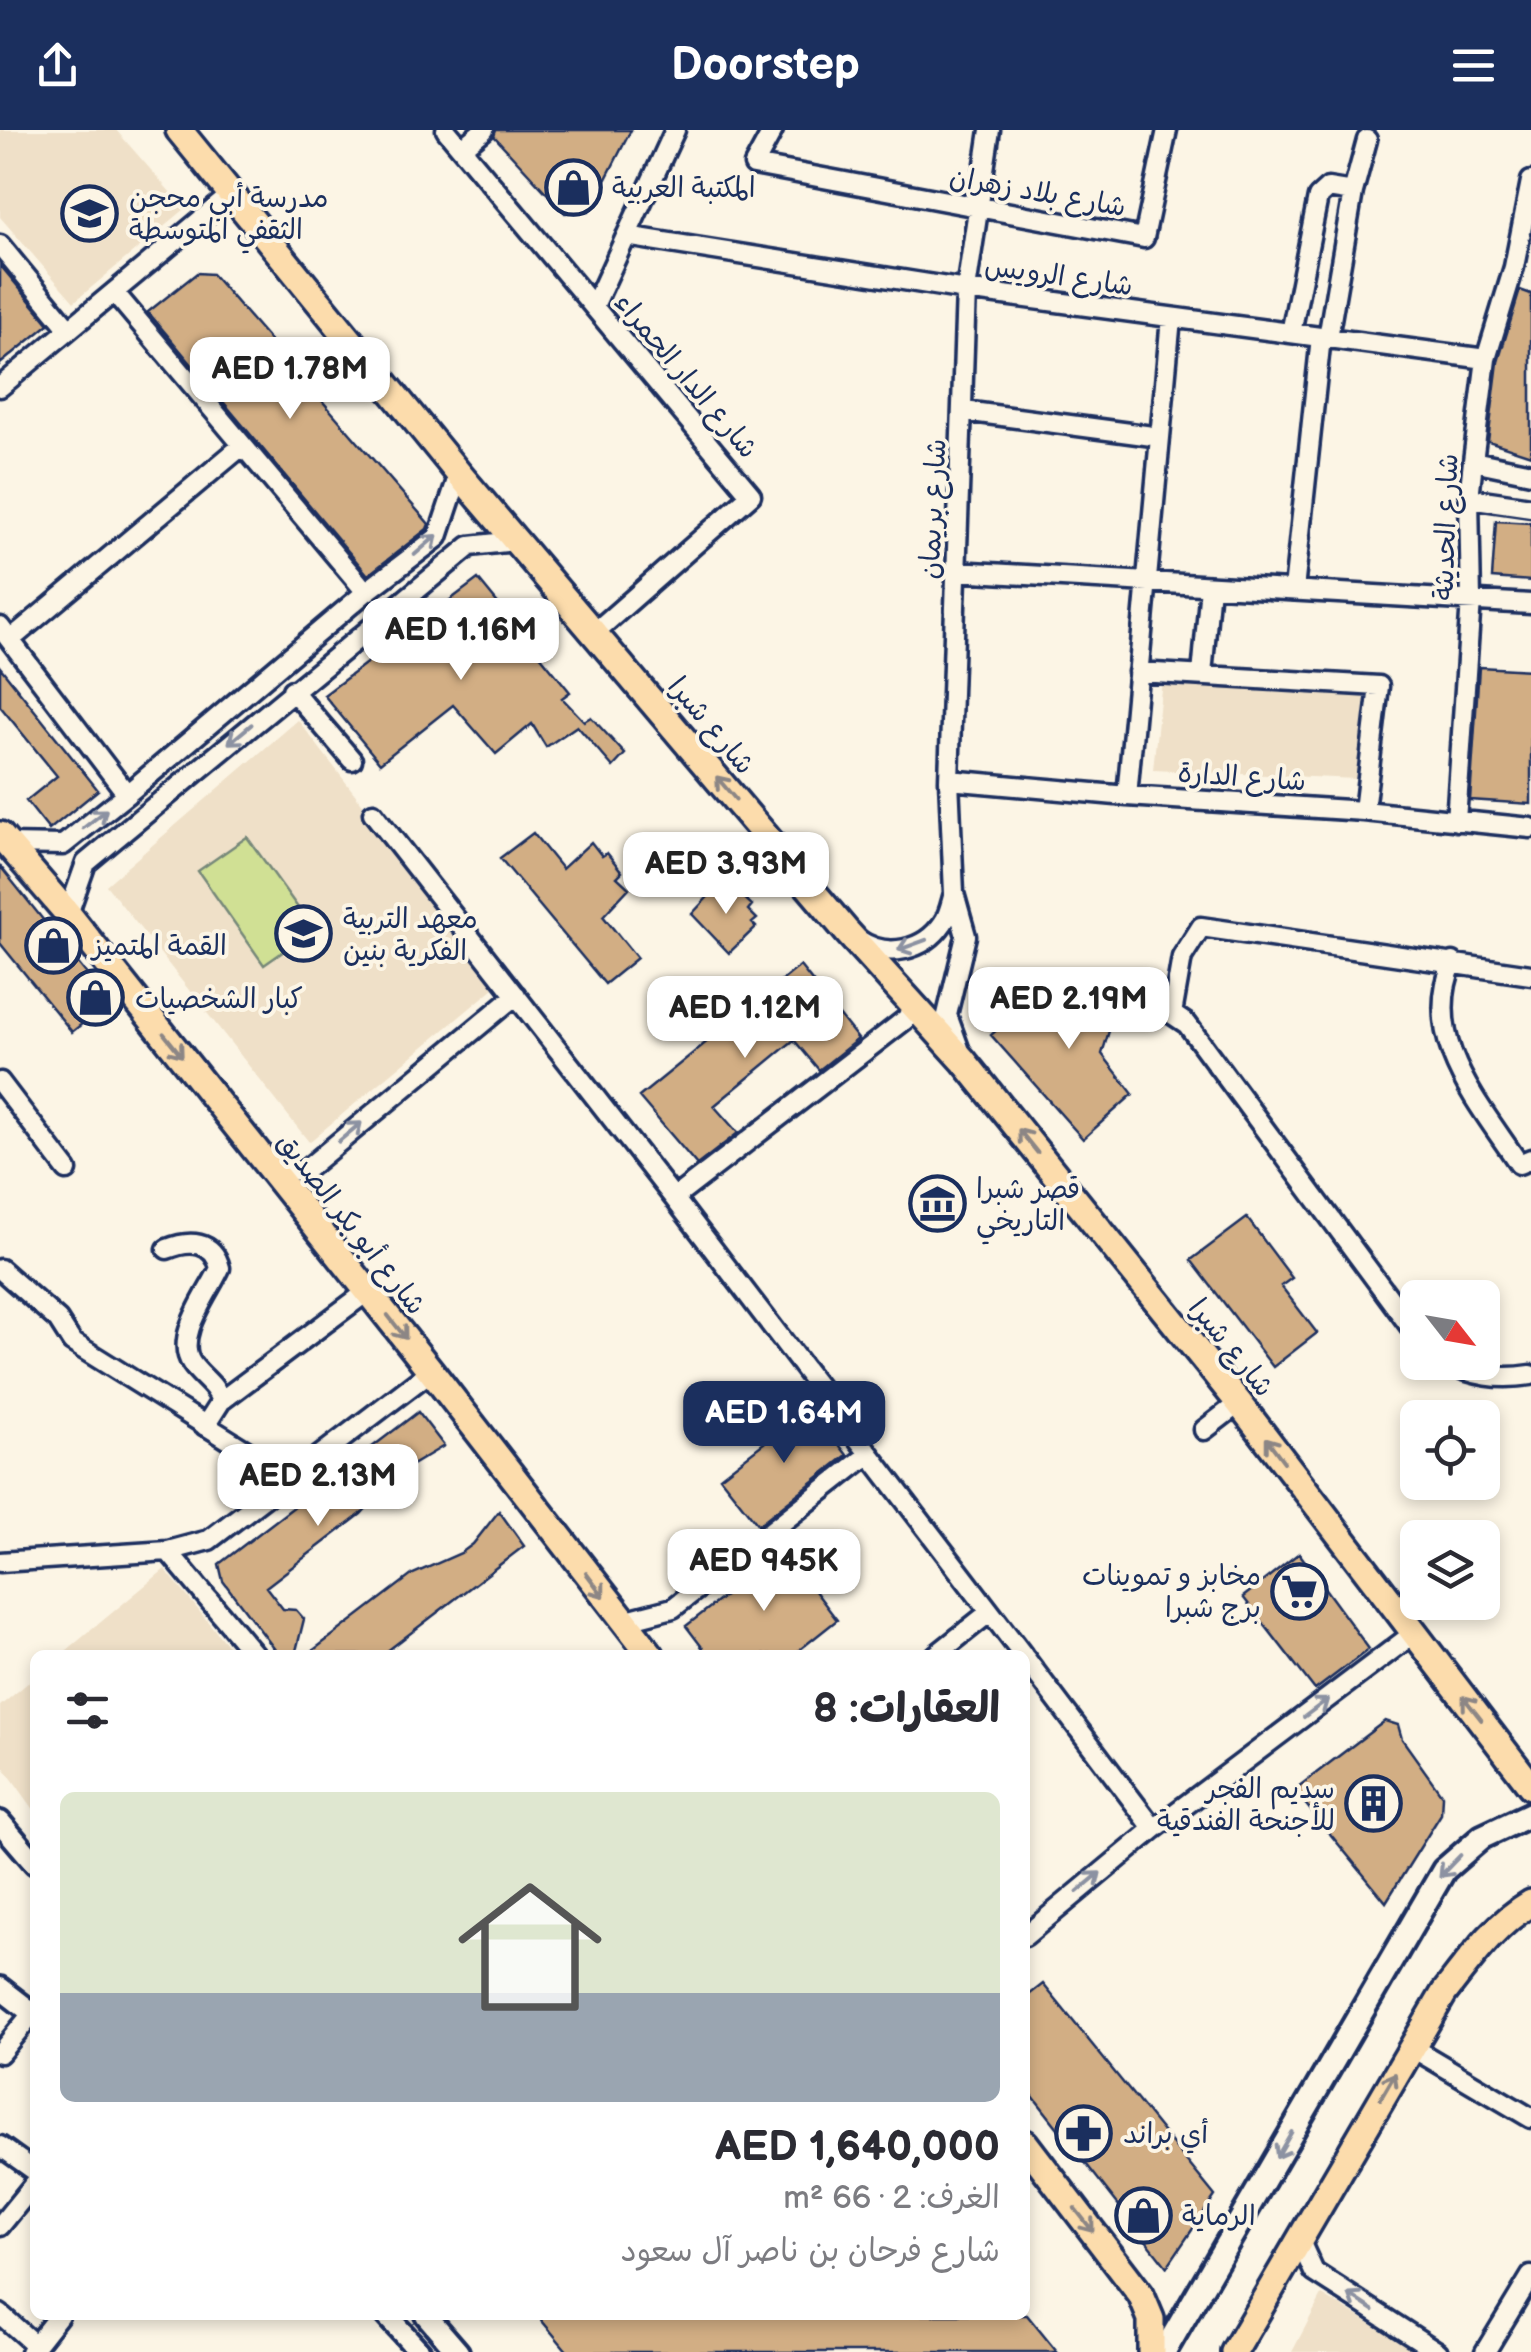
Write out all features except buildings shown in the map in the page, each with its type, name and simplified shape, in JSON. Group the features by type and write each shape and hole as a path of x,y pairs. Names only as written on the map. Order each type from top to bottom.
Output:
{"main road":[{"name":"شارع شبرا","path":"178,130 458,474 847,932 963,1060 1240,1403 1531,1786"},
{"name":"شارع أبو بكر الصديق","path":"4,839 432,1371 644,1650"},
{"path":"1164,2352 1444,1870 1482,1838 1531,1814"},
{"path":"1234,2352 1444,1992 1476,1952 1516,1912 1531,1903"},
{"path":"1030,2150 1141,2295 1151,2318 1151,2352"}],"street":[{"name":"شارع الدار الحمراء","path":"446,130 751,495 594,632"},
{"path":"462,148 484,130"},
{"path":"594,306 674,130"},
{"name":"شارع بلاد زهران","path":"774,130 754,165 1144,238 1167,130"},
{"name":"شارع بريمان","path":"963,1060 947,1015 966,936 954,893 949,780 966,290 990,130"},
{"path":"1294,590 1324,337 1367,140"},
{"name":"شارع الحديثة","path":"1456,821 1471,600 1469,498 1473,462 1486,359 1522,270 1531,180"},
{"path":"1291,333 1318,197 1328,188 1353,192"},
{"path":"0,387 233,193"},
{"name":"شارع الرويس","path":"626,236 966,290 1486,359"},
{"path":"0,245 69,329"},
{"path":"114,292 366,592"},
{"path":"1127,796 1171,318"},
{"path":"964,411 1160,437"},
{"path":"127,794 5,634 242,446"},
{"path":"1473,462 1531,473"},
{"path":"4,839 62,845 127,794 366,592 438,537 458,474"},
{"path":"1469,498 1531,506"},
{"path":"68,914 86,862 470,546 515,540"},
{"path":"956,571 1531,604"},
{"path":"1202,675 1210,586"},
{"path":"1138,672 1379,686 1364,811"},
{"path":"292,690 352,760"},
{"name":"شارع الدارة","path":"949,780 1364,811 1531,828"},
{"path":"373,814 674,1198 1019,1650"},
{"path":"847,932 871,948 899,952 926,942 946,920 954,893"},
{"path":"1400,1313 1187,1024 1172,1014 1182,957 1201,927 1531,975"},
{"path":"1453,962 1444,982 1442,1022 1452,1063 1519,1164 1531,1159"},
{"path":"267,1164 302,1172 516,995"},
{"path":"674,1198 919,1009"},
{"path":"0,1082 68,1170"},
{"path":"167,1250 195,1242 217,1259 220,1268 189,1329 187,1344 189,1361 217,1390 221,1401"},
{"path":"0,1269 58,1320 72,1342 290,1478"},
{"path":"204,1426 221,1401 368,1291"},
{"path":"0,1562 168,1551 209,1540 432,1371"},
{"path":"1500,1379 1531,1375"},
{"path":"1204,1430 1240,1403"},
{"path":"623,1621 672,1608 868,1456"},
{"path":"168,1551 250,1650"},
{"path":"942,1650 990,1612"},
{"path":"1030,1932 1268,1736 1413,1634"},
{"path":"1030,1665 1154,1829"},
{"path":"0,1822 30,1858"},
{"path":"0,1988 30,2010"},
{"path":"0,2053 30,2018"},
{"path":"1411,2047 1531,2118"},
{"path":"0,2146 30,2167"},
{"path":"0,2226 30,2189"},
{"path":"1299,2239 1314,2272 1438,2352"},
{"path":"1485,2352 1531,2276"},
{"path":"0,2314 32,2348 55,2320"},
{"path":"391,2320 420,2352"},
{"path":"430,2320 458,2352"}],"shaded area":[{"name":"مدرسة أبي محجن الثقفي المتوسطة","path":"0,130 116,130 185,209 74,302 0,217"},
{"path":"1162,679 1358,691 1366,701 1361,775 1357,779 1153,770"},
{"name":"معهد التربية الفكرية بنين","path":"298,720 500,983 309,1142 106,885"},
{"path":"165,1569 231,1650 67,1650"},
{"path":"30,1681 30,1804 0,1762 0,1706"},
{"path":"1322,2295 1419,2352 1292,2352"}],"green space":[{"path":"247,837 314,930 264,965 198,871"}],"place":[{"name":"المكتبة العربية","path":"573,187"},
{"name":"مدرسة أبي محجن الثقفي المتوسطة","path":"90,213"},
{"name":"معهد التربية الفكرية بنين","path":"304,934"},
{"name":"القمة المتميز","path":"53,945"},
{"name":"كبار الشخصيات","path":"96,998"},
{"name":"قصر شبرا التاريخي","path":"937,1204"},
{"name":"مخابز و تموينات برج شبرا","path":"1300,1591"},
{"name":"سديم الفجر للأجنحة الفندقية","path":"1374,1804"},
{"name":"أي براند","path":"1084,2133"},
{"name":"الرماية","path":"1143,2215"}]}
